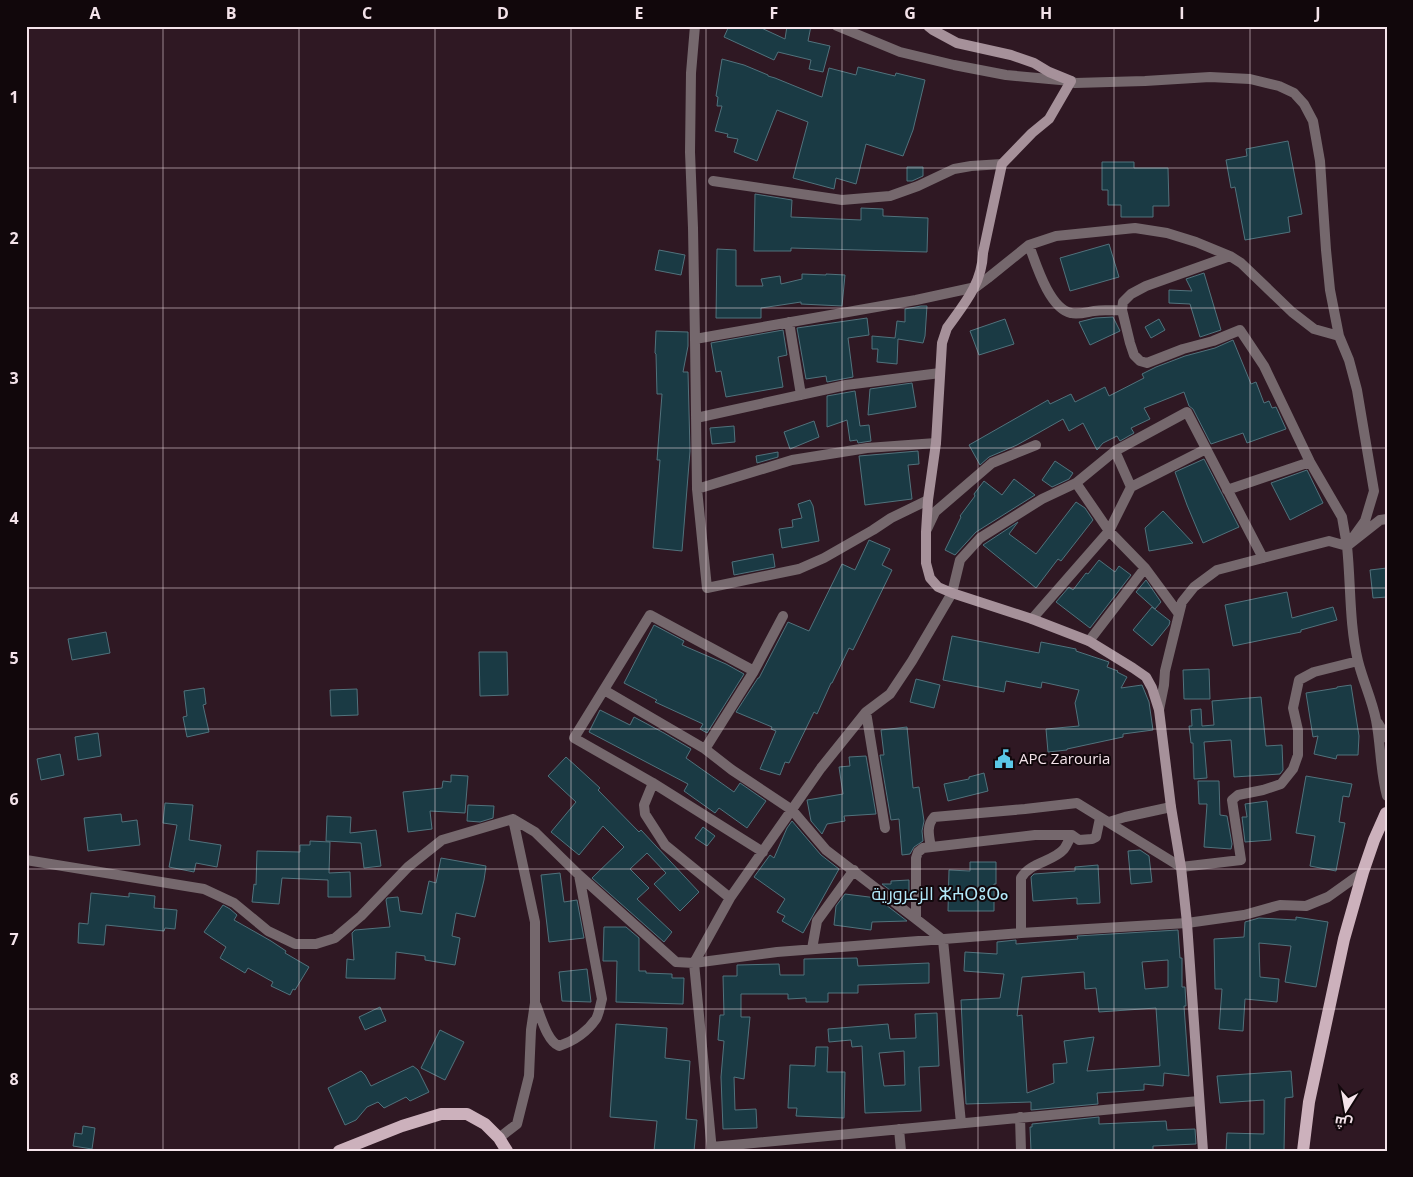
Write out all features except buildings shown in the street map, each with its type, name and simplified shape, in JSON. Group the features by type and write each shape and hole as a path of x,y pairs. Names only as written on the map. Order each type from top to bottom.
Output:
{"main road":[{"path":"928,26 957,43 1011,55 1034,63 1049,72 1072,81 1049,119 1032,133 1002,164 983,254 983,266 976,286 944,335 936,443 928,500 926,563 930,578 938,587 1089,641 1134,668 1146,677 1152,688 1159,710 1171,807 1181,867 1187,924 1203,1151"},
{"path":"1303,1151 1309,1102 1344,939 1363,872 1377,834 1387,814 1387,808"},
{"path":"1370,854 1387,834"},
{"path":"339,1151 402,1126 441,1114 468,1114 485,1124 499,1138 507,1151"}],"street":[{"path":"694,26 691,73 690,152 697,489 707,588 799,569 824,558 891,518 928,500"},
{"path":"840,27 900,52 954,66 1006,75 1072,81 1075,83 1210,77 1250,79 1279,86 1294,93 1304,104 1313,121 1320,161 1330,290 1339,336 1349,360 1357,390 1374,490 1366,521 1347,546"},
{"path":"713,181 842,200 890,196 918,186 954,169 1002,164"},
{"path":"695,339 916,300 976,286 1029,245 1056,236 1135,228 1166,233 1196,242 1230,256 1241,263 1292,312 1314,329 1339,336"},
{"path":"1029,245 1050,294 1055,302 1064,310 1070,314 1122,310"},
{"path":"1230,256 1146,286 1131,294 1123,302 1122,310 1130,344 1134,355 1140,362 1147,363 1240,330 1264,366 1310,462 1342,517 1350,579 1350,608 1358,661 1376,720 1382,777 1387,796"},
{"path":"789,322 801,395"},
{"path":"696,418 846,386 940,373"},
{"path":"1199,1101 1020,1117 712,1149 694,963 730,898 821,768 866,712 890,694 952,593 960,560 980,538 1042,499 1076,483 1115,451 1187,412 1263,558"},
{"path":"697,489 792,460 867,448 936,443"},
{"path":"926,532 935,512 992,463 1036,445"},
{"path":"1032,620 1109,531 1131,487 1206,449"},
{"path":"1115,451 1131,487"},
{"path":"1227,490 1310,462"},
{"path":"1076,483 1109,531 1145,568 1178,614"},
{"path":"1347,546 1380,520 1387,519"},
{"path":"1159,710 1165,671 1178,614 1182,602 1194,588 1217,570 1329,541 1347,546"},
{"path":"1089,641 1145,568"},
{"path":"754,671 650,615 574,738 653,783 763,852"},
{"path":"705,750 754,671 783,616"},
{"path":"931,847 928,831 929,822 934,817 1077,803 1181,867 1241,860 1232,800 1238,795 1281,784 1293,769 1298,755 1298,730 1293,708 1299,680 1314,672 1358,661"},
{"path":"604,690 705,750 792,810 826,850 942,940 961,1123"},
{"path":"866,712 884,828"},
{"path":"1376,720 1387,738"},
{"path":"653,783 644,806 645,814 665,845 730,898"},
{"path":"1105,820 1171,807"},
{"path":"499,1138 517,1124 529,1076 536,1003 535,922 513,819"},
{"path":"26,860 204,889 234,903 268,930 295,944 316,944 335,938 361,916 408,867 442,840 513,819 535,832 579,875 676,962 694,963 812,949 1021,933 1187,924 1244,915 1280,905 1306,906 1328,897 1363,872"},
{"path":"916,919 916,858 918,852 924,848 1035,835 1072,835 1079,840 1092,839 1096,837 1105,820"},
{"path":"1021,933 1021,878 1023,874 1064,849 1072,835"},
{"path":"812,949 817,921 854,870"},
{"path":"536,1003 550,1038 559,1046 572,1042 596,1018 602,999 579,875"},
{"path":"1020,1117 1021,1151"},
{"path":"899,1129 901,1151"}],"place":[{"name":"APC Zarouria","path":"1004,759"}],"district":[{"name":"الزعرورية ⵣⵄⵔⵓⵔⴰ","path":"940,894"}]}
